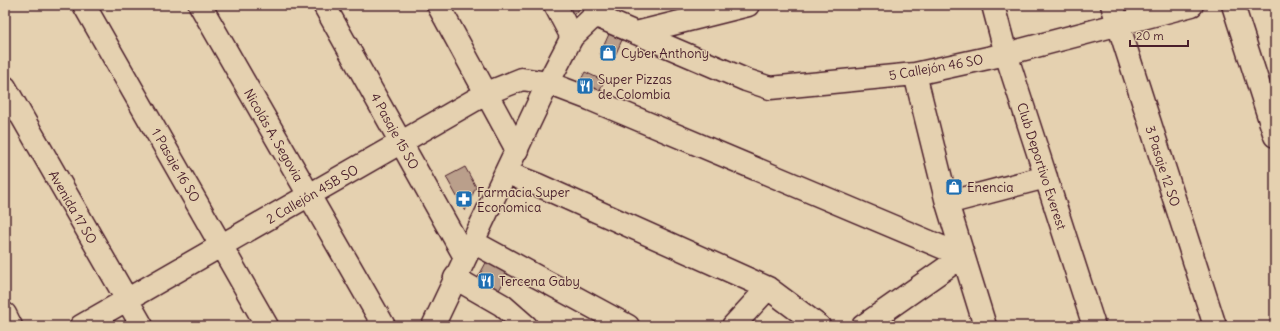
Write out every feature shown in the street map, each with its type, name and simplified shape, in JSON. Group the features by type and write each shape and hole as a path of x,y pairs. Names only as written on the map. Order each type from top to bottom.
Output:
{"street":[{"name":"1 Pasaje 16 SO","path":"84,5 267,326"},
{"name":"Nicolás A. Segovia","path":"200,5 308,196 384,326"},
{"name":"4 Pasaje 15 SO","path":"324,5 402,143 469,250"},
{"path":"438,5 488,93 517,150"},
{"path":"554,5 572,37"},
{"path":"636,33 748,5"},
{"name":"Club Deportivo Everest","path":"993,5 1006,54 1094,326"},
{"name":"5 Callejón 46 SO","path":"600,10 636,33 746,80 770,88 915,74 1006,54 1115,15 1192,5"},
{"path":"1233,5 1271,109 1275,136"},
{"path":"433,326 548,83 572,37 600,10"},
{"name":"3 Pasaje 12 SO","path":"1115,15 1215,326"},
{"path":"915,74 947,203 985,326"},
{"name":"2 Callejón 45B SO","path":"81,326 488,93 522,79 548,83 597,102 963,256"},
{"name":"Avenida 17 SO","path":"5,87 142,326"},
{"path":"507,172 538,184 768,288 819,326"},
{"path":"947,203 1046,177"},
{"path":"469,250 628,326"},
{"path":"863,326 963,256"},
{"path":"455,278 502,305 526,326"},
{"path":"733,326 768,288"},
{"path":"5,314 11,326"}],"building":[{"path":"566,5 584,5 572,16"},
{"path":"609,34 622,40 613,60 600,54"},
{"path":"585,72 604,81 597,96 577,87"},
{"name":"Farmacia Super Economica","path":"465,167 476,187 465,211 446,177"},
{"path":"488,259 510,270 497,294 475,283"}],"place":[{"name":"Cyber Anthony","path":"608,53"},
{"name":"Super Pizzas de Colombia","path":"585,86"},
{"name":"Enencia","path":"954,187"},
{"name":"Farmacia Super Economica","path":"464,199"},
{"name":"Tercena Gaby","path":"486,281"}]}
